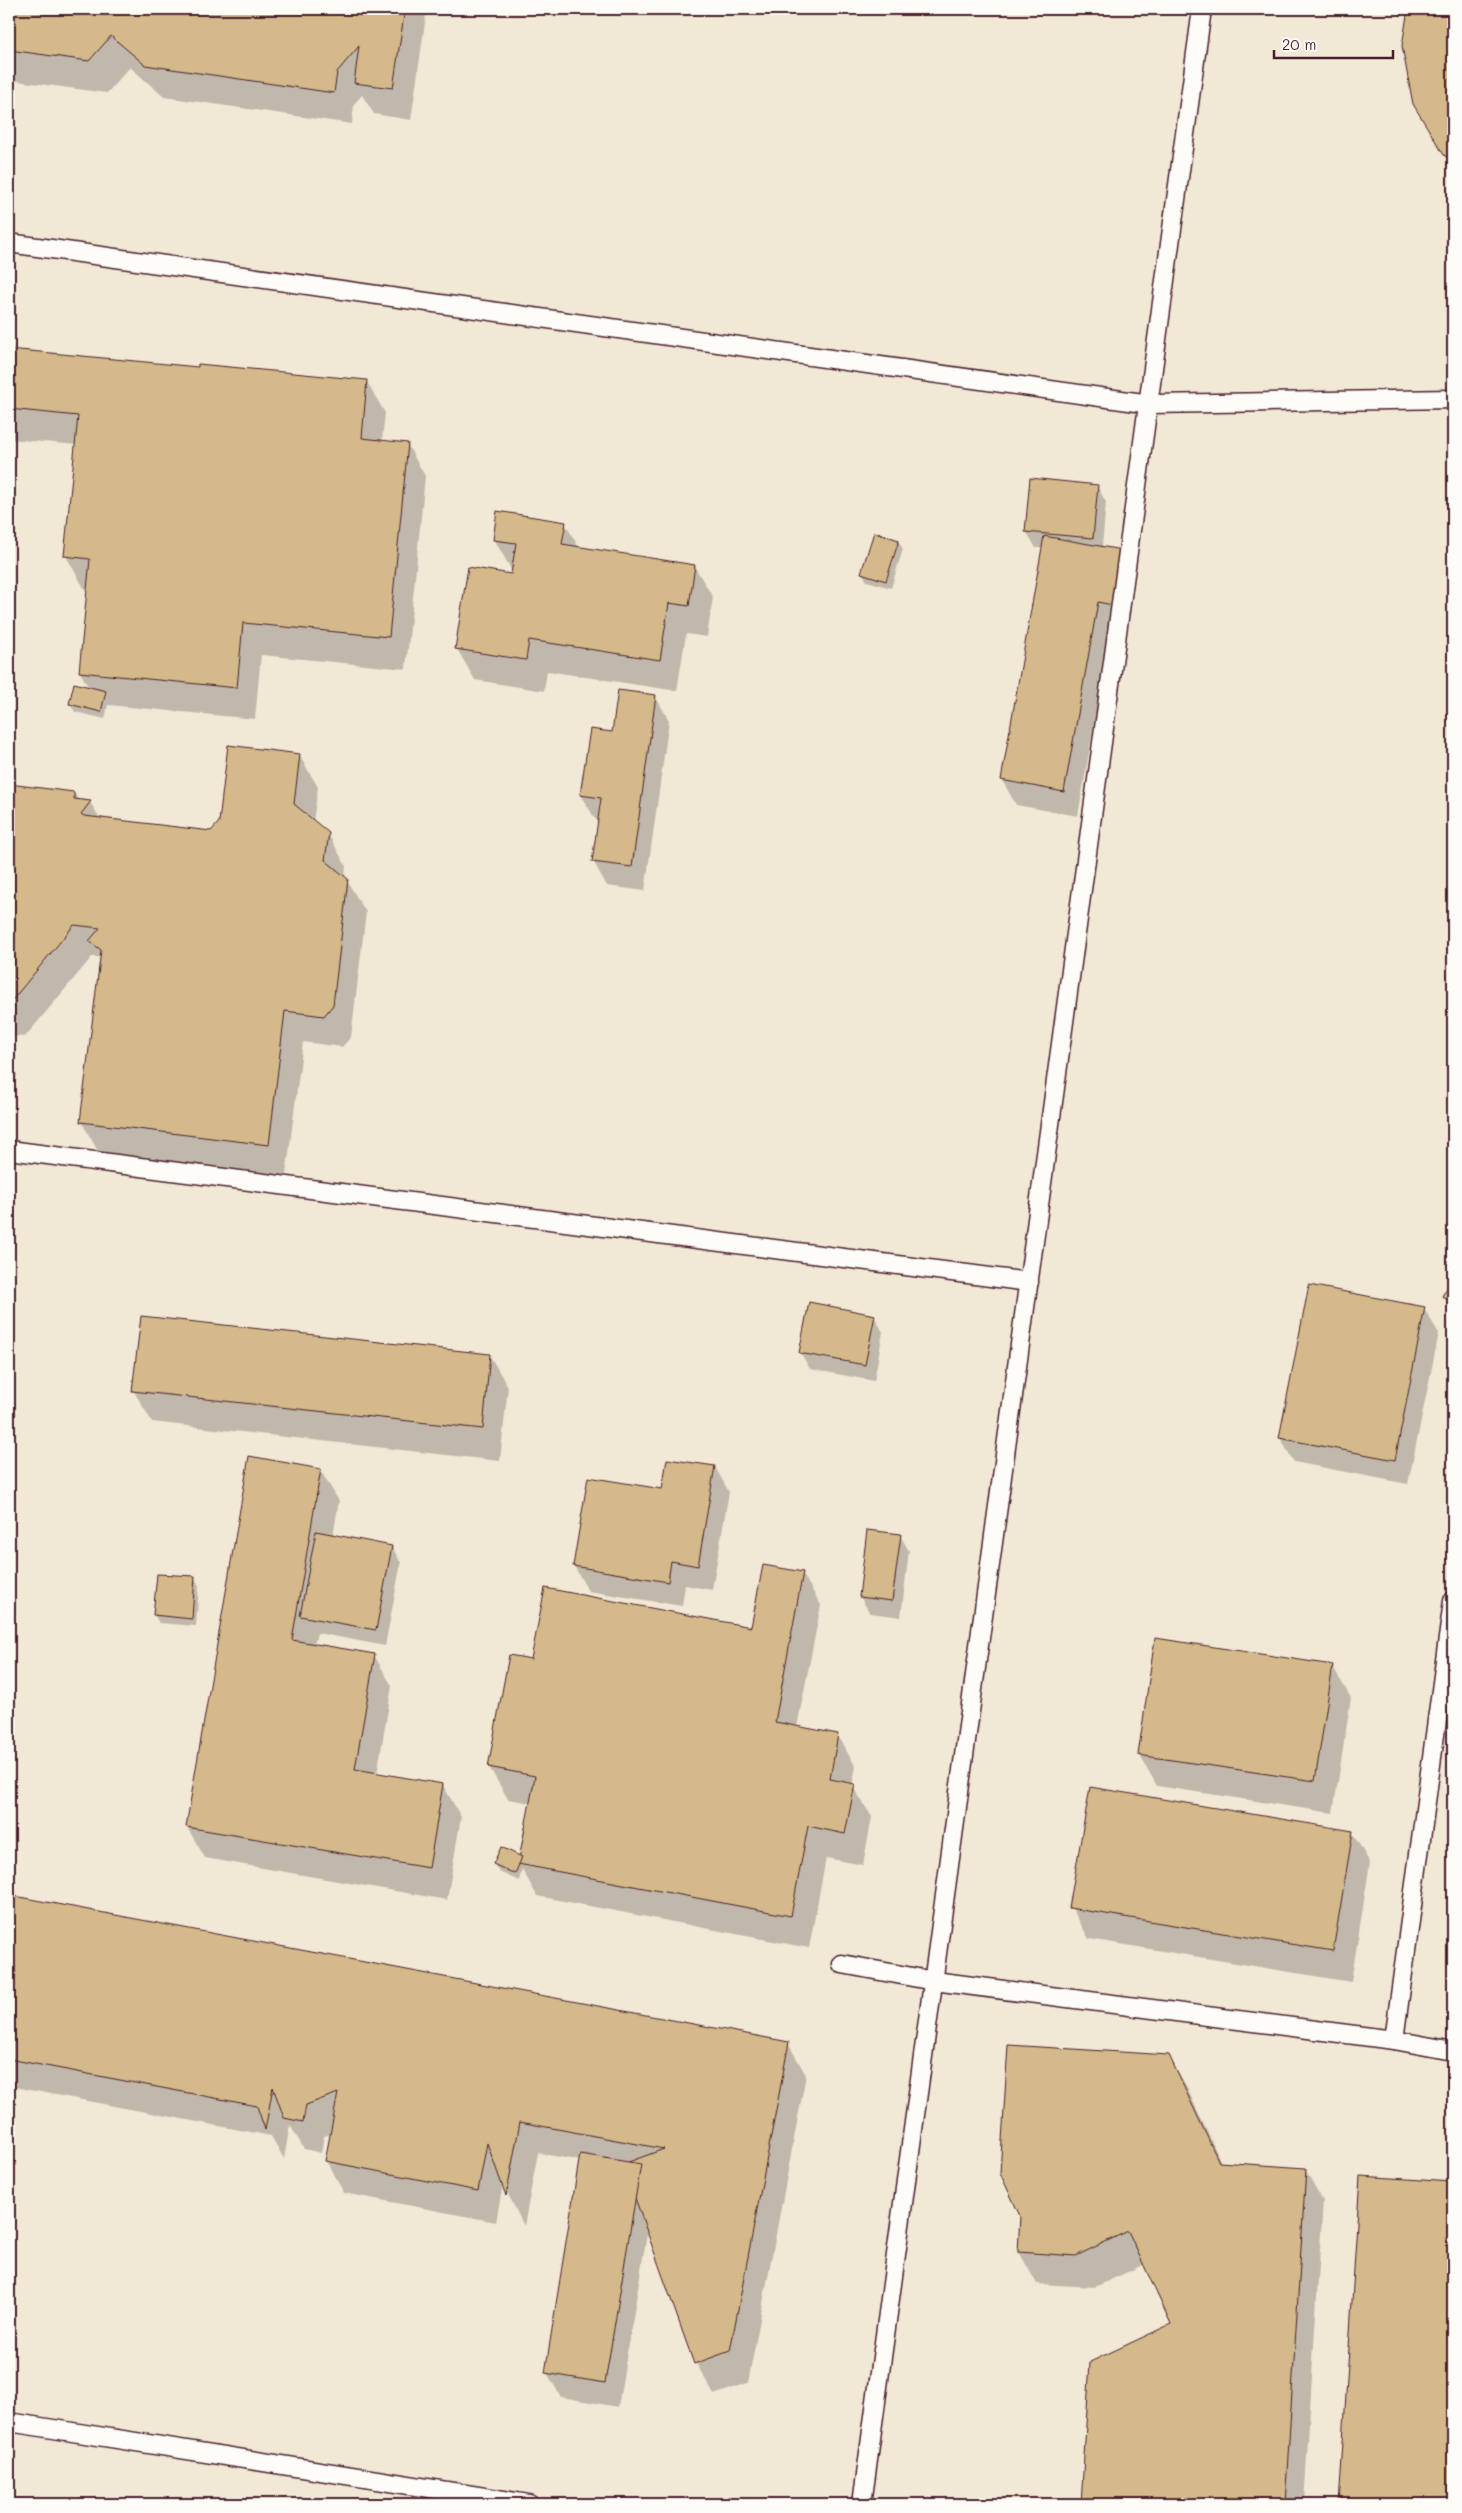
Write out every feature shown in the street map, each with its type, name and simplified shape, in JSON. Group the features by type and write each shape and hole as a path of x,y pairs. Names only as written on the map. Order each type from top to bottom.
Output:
{"lane":[{"path":"862,2504 1150,404 1202,9"},
{"path":"9,243 1150,404 1453,399"},
{"path":"9,1150 1029,1282"},
{"path":"1394,2040 1453,1601"},
{"path":"842,1964 934,1981 1394,2040 1453,2051"},
{"path":"9,2422 528,2504"}],"shaded area":[{"path":"9,9 1453,9 1453,2504 9,2504"}],"building":[{"path":"9,9 405,9 393,88 354,83 359,46 337,72 334,93 145,65 111,36 89,61 9,50"},
{"path":"1408,9 1453,9 1453,162 1444,155 1413,104 1402,46"},
{"path":"9,349 198,367 198,364 367,380 362,438 408,443 389,637 243,623 237,688 79,672 90,559 64,556 78,416 9,409"},
{"path":"1030,478 1098,485 1093,538 1025,532"},
{"path":"497,511 566,522 562,544 695,565 689,606 669,603 660,660 529,640 526,660 455,649 468,567 511,574 516,543 493,540"},
{"path":"874,532 899,540 886,581 861,573"},
{"path":"1044,536 1122,550 1112,605 1098,602 1064,792 1001,780"},
{"path":"74,683 106,691 101,712 69,704"},
{"path":"618,690 656,695 632,867 592,862 601,798 580,795 590,729 612,732"},
{"path":"228,745 300,754 294,804 329,833 325,860 348,879 333,1005 324,1016 285,1011 269,1145 80,1122 101,950 89,941 100,928 74,925 9,1004 9,784 74,792 74,799 91,801 81,814 84,816 211,831 219,822"},
{"path":"1453,1278 1453,1303 1442,1296"},
{"path":"1309,1285 1425,1307 1395,1460 1279,1438"},
{"path":"809,1302 875,1315 865,1365 799,1353"},
{"path":"141,1316 490,1354 483,1429 132,1391"},
{"path":"249,1456 321,1469 292,1640 375,1654 355,1769 443,1784 429,1868 186,1827"},
{"path":"667,1459 715,1466 698,1566 671,1561 668,1582 573,1566 588,1477 662,1489"},
{"path":"867,1530 901,1534 892,1601 859,1597"},
{"path":"316,1531 392,1546 376,1630 300,1616"},
{"path":"763,1565 803,1572 775,1722 838,1734 830,1779 855,1784 845,1834 808,1826 791,1916 518,1864 535,1776 488,1767 509,1655 531,1659 545,1588 751,1627"},
{"path":"157,1574 195,1576 192,1619 153,1615"},
{"path":"1155,1638 1333,1665 1315,1781 1138,1755"},
{"path":"1090,1787 1353,1831 1333,1951 1069,1908"},
{"path":"501,1847 522,1857 515,1874 493,1864"},
{"path":"9,1895 789,2042 730,2351 694,2364 623,2164 664,2149 520,2122 506,2196 487,2143 478,2191 325,2161 338,2093 306,2105 303,2122 284,2118 273,2087 265,2130 257,2106 9,2059"},
{"path":"1008,2045 1169,2055 1219,2162 1306,2168 1285,2504 1081,2504 1090,2362 1171,2324 1128,2231 1076,2256 1018,2252 1020,2216 1000,2173"},
{"path":"580,2154 641,2164 605,2383 545,2373"},
{"path":"1360,2176 1453,2182 1453,2504 1339,2504"}]}
